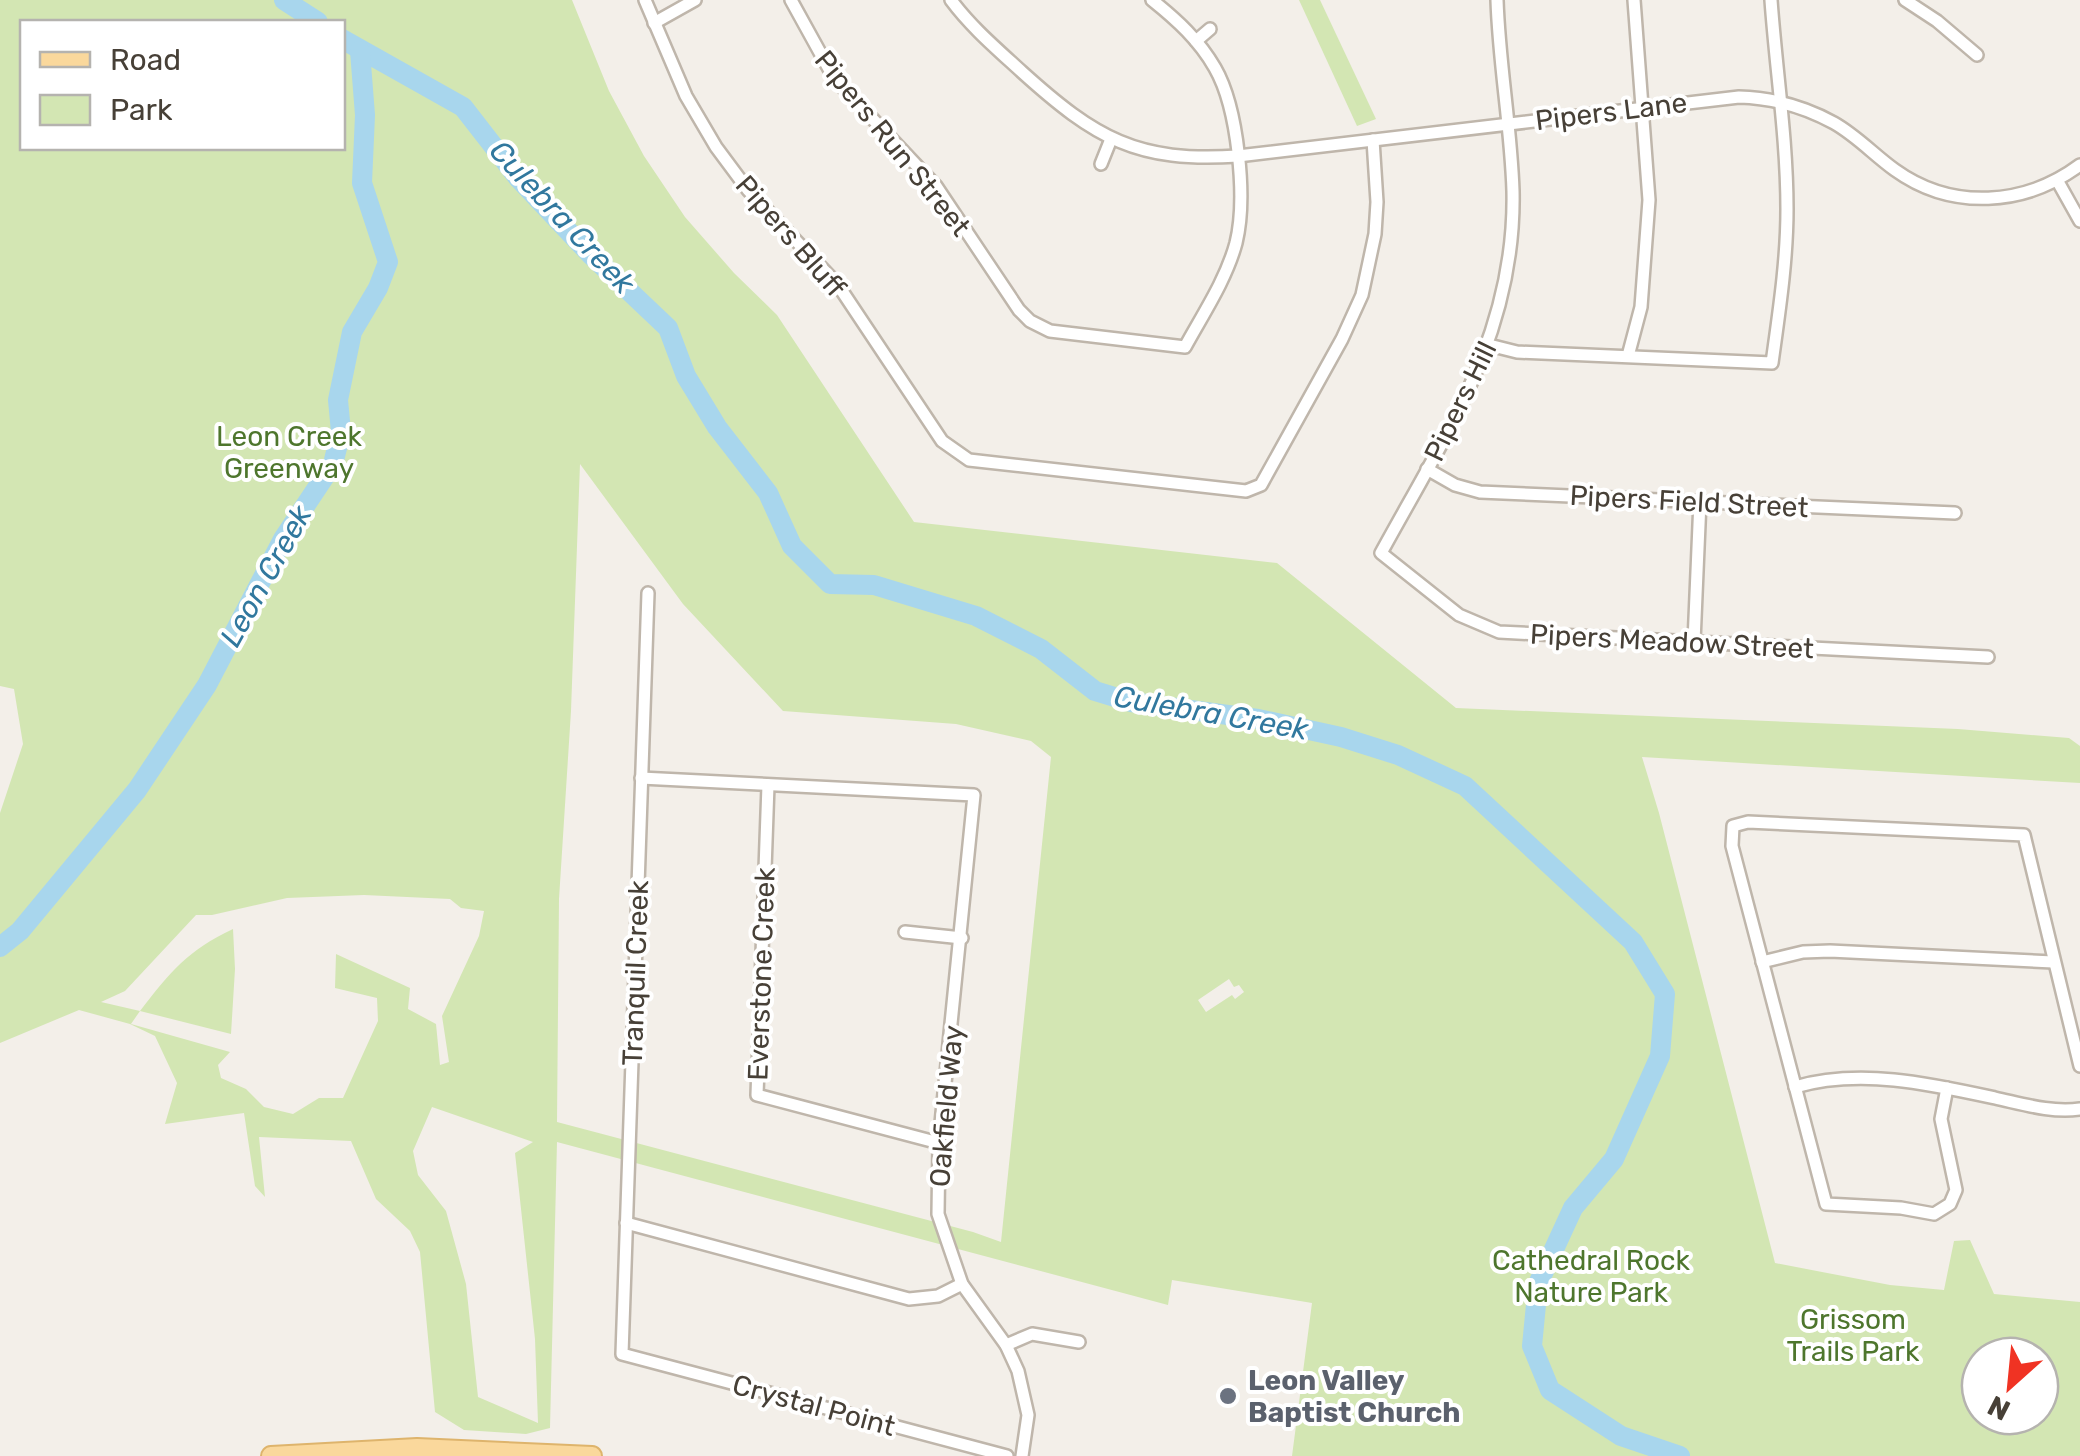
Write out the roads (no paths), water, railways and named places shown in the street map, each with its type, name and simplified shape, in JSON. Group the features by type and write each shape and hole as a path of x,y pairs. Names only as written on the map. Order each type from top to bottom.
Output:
{"main road":[{"path":"272,1456 431,1448 592,1456"}],"street":[{"name":"Pipers Bluff","path":"645,0 686,96 716,147 748,190 838,285 942,441 968,460 1246,491 1261,485 1342,339 1362,294 1376,218 1372,140"},
{"path":"654,23 695,0"},
{"name":"Pipers Run Street","path":"791,0 834,78 936,186 1019,310 1040,327 1185,347 1222,280 1236,243 1241,206 1238,156"},
{"name":"Pipers Lane","path":"950,0 978,32 1064,110 1111,139 1173,156 1238,156 1729,97 1780,102 1837,125 1902,176 1944,194 2002,198 2032,192 2080,165"},
{"path":"1152,0 1196,41 1216,70 1224,89 1238,156"},
{"name":"Pipers Hill","path":"1381,553 1478,373 1505,286 1513,192 1498,56 1497,0"},
{"path":"1628,356 1646,266 1649,200 1634,0"},
{"path":"1488,345 1517,352 1772,364 1785,268 1786,228 1784,127 1771,0"},
{"path":"1904,0 1977,55"},
{"path":"1196,41 1210,29"},
{"path":"1100,164 1111,139"},
{"path":"2058,180 2080,221"},
{"name":"Pipers Field Street","path":"1427,469 1455,485 1480,492 1955,513"},
{"path":"1694,642 1700,501"},
{"name":"Pipers Meadow Street","path":"1381,553 1459,615 1488,629 1988,657"},
{"name":"Tranquil Creek","path":"622,1354 648,593"},
{"path":"642,778 768,785"},
{"name":"Oakfield Way","path":"768,785 974,795 939,1143 938,1214 962,1284 1006,1345 1024,1392 1028,1414 1022,1456"},
{"name":"Everstone Creek","path":"768,785 757,1095 939,1143"},
{"path":"1948,1088 1941,1119 1956,1190 1950,1204 1934,1214 1826,1204 1732,846 1733,826 1748,822 2024,836 2080,1066"},
{"path":"905,932 962,938"},
{"path":"1762,962 1803,952 1830,951 2053,962"},
{"path":"1795,1087 1822,1079 1914,1082 2049,1110 2080,1109"},
{"path":"626,1223 909,1299 938,1296 962,1284"},
{"path":"1006,1345 1032,1334 1079,1342"},
{"name":"Crystal Point","path":"622,1354 1006,1456"}],"waterway":[{"name":"Leon Creek","path":"284,0 315,20"},
{"name":"Culebra Creek","path":"345,41 463,107 519,179 668,328 686,376 717,427 768,493 792,546 830,584 874,585 976,616 1041,649 1095,691 1131,702 1258,719 1341,737 1398,755 1465,786 1633,942 1665,994 1660,1056 1614,1159 1573,1208 1538,1284 1532,1346 1550,1390 1621,1436 1680,1456"},
{"name":"Leon Creek","path":"0,947 20,931 137,790 207,685 283,539 333,464 341,432 338,400 352,332 388,262 362,183 365,115 360,51"}],"place":[{"name":"Leon Valley Baptist Church","path":"1228,1396"}],"park label":[{"name":"Leon Creek Greenway","path":"289,452"},
{"name":"Cathedral Rock Nature Park","path":"1591,1276"},
{"name":"Grissom Trails Park","path":"1853,1335"}]}
